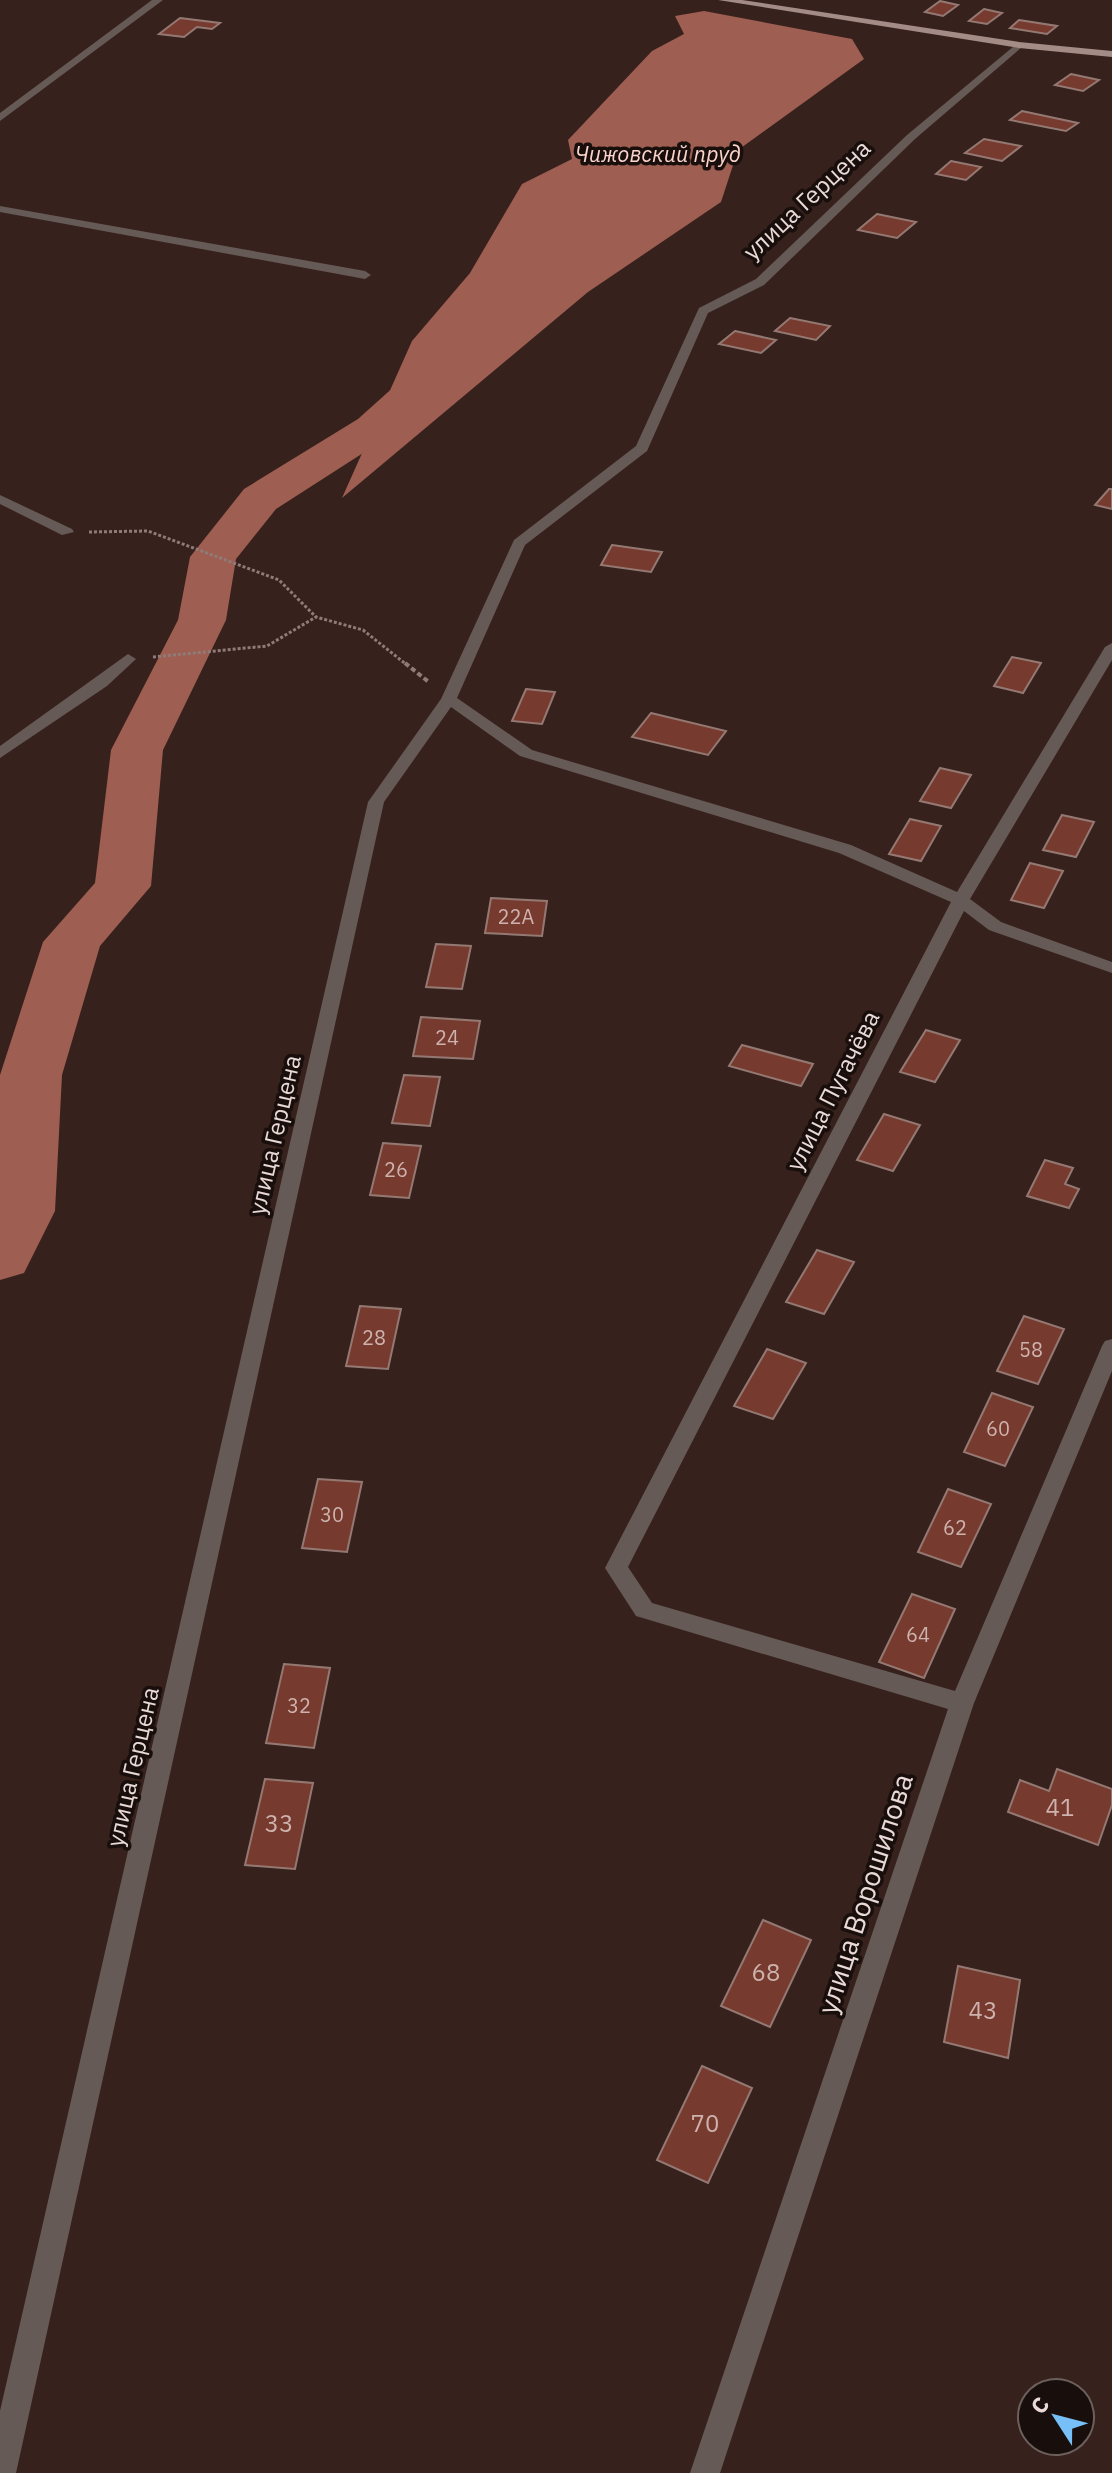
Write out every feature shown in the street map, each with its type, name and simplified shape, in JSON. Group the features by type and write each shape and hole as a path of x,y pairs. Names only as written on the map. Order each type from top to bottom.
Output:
{"main road":[{"path":"723,0 1019,45 1112,54"}],"street":[{"path":"0,118 158,0"},
{"name":"улица Герцена","path":"1,2473 376,802 449,699 519,543 642,448 703,311 760,282 911,137 1019,45"},
{"path":"0,209 365,275"},
{"path":"0,499 67,532"},
{"name":"улица Пугачёва","path":"962,1703 644,1610 616,1568 961,900 1112,647"},
{"path":"0,753 102,683 128,659"},
{"path":"449,699 526,753 845,849 961,900 995,926 1112,968"},
{"name":"улица Ворошилова","path":"705,2473 962,1703 1112,1346"}],"path":[{"path":"67,532 148,531 279,580 316,617 363,630 449,699"},
{"path":"128,659 267,646 316,617"}],"water":[{"name":"Чижовский пруд","path":"704,11 852,39 864,59 738,150 721,202 588,292 342,498 412,341 470,273 522,184 572,159 568,140 652,51 684,34 675,16"}],"building":[{"path":"940,1 958,5 943,16 925,12"},
{"path":"984,9 1002,13 987,24 969,21"},
{"path":"180,18 220,23 212,29 197,27 184,37 159,34"},
{"path":"1019,20 1057,26 1047,34 1010,28"},
{"path":"1071,74 1099,80 1083,91 1055,85"},
{"path":"1022,111 1078,123 1066,131 1010,120"},
{"path":"984,139 1021,146 1002,161 965,153"},
{"path":"951,161 981,167 966,180 936,174"},
{"path":"877,214 916,222 897,238 858,230"},
{"path":"790,318 830,326 816,340 775,331"},
{"path":"735,331 776,340 761,353 719,344"},
{"path":"1112,489 1112,509 1095,505"},
{"path":"612,545 662,552 651,572 601,565"},
{"path":"1012,657 1041,663 1023,693 994,686"},
{"path":"526,689 555,692 542,724 512,721"},
{"path":"651,713 726,731 708,755 632,737"},
{"path":"940,768 971,775 951,808 920,801"},
{"path":"1062,815 1094,822 1076,857 1043,850"},
{"path":"910,819 941,826 921,861 889,854"},
{"path":"1030,863 1063,871 1044,908 1011,900"},
{"path":"491,898 547,901 542,936 485,933"},
{"path":"436,944 471,946 462,989 426,987"},
{"path":"421,1017 480,1021 473,1059 413,1056"},
{"path":"926,1030 960,1040 935,1082 900,1072"},
{"path":"742,1045 813,1064 801,1086 729,1066"},
{"path":"404,1075 440,1077 430,1126 392,1123"},
{"path":"884,1114 920,1125 893,1171 857,1160"},
{"path":"383,1143 421,1146 409,1198 370,1195"},
{"path":"1045,1160 1073,1168 1065,1184 1079,1189 1069,1208 1027,1196"},
{"path":"817,1250 854,1262 824,1314 786,1302"},
{"path":"360,1306 401,1309 388,1369 346,1366"},
{"path":"1024,1316 1064,1329 1038,1384 997,1371"},
{"path":"767,1349 806,1363 773,1419 734,1406"},
{"path":"992,1393 1033,1407 1005,1466 964,1452"},
{"path":"318,1479 362,1482 347,1552 302,1548"},
{"path":"948,1489 991,1504 961,1567 918,1552"},
{"path":"912,1594 955,1609 924,1678 879,1662"},
{"path":"284,1664 330,1668 314,1748 266,1743"},
{"path":"1057,1769 1112,1789 1112,1805 1098,1845 1008,1812 1020,1780 1049,1791"},
{"path":"265,1779 313,1783 295,1869 245,1865"},
{"path":"763,1920 811,1940 770,2027 721,2006"},
{"path":"958,1966 1020,1980 1008,2058 944,2042"},
{"path":"702,2066 752,2088 708,2183 657,2160"}],"waterway":[{"path":"0,1257 22,1211 31,1075 72,942 123,886 137,750 202,620 213,557 260,499 373,428 441,367"}]}
